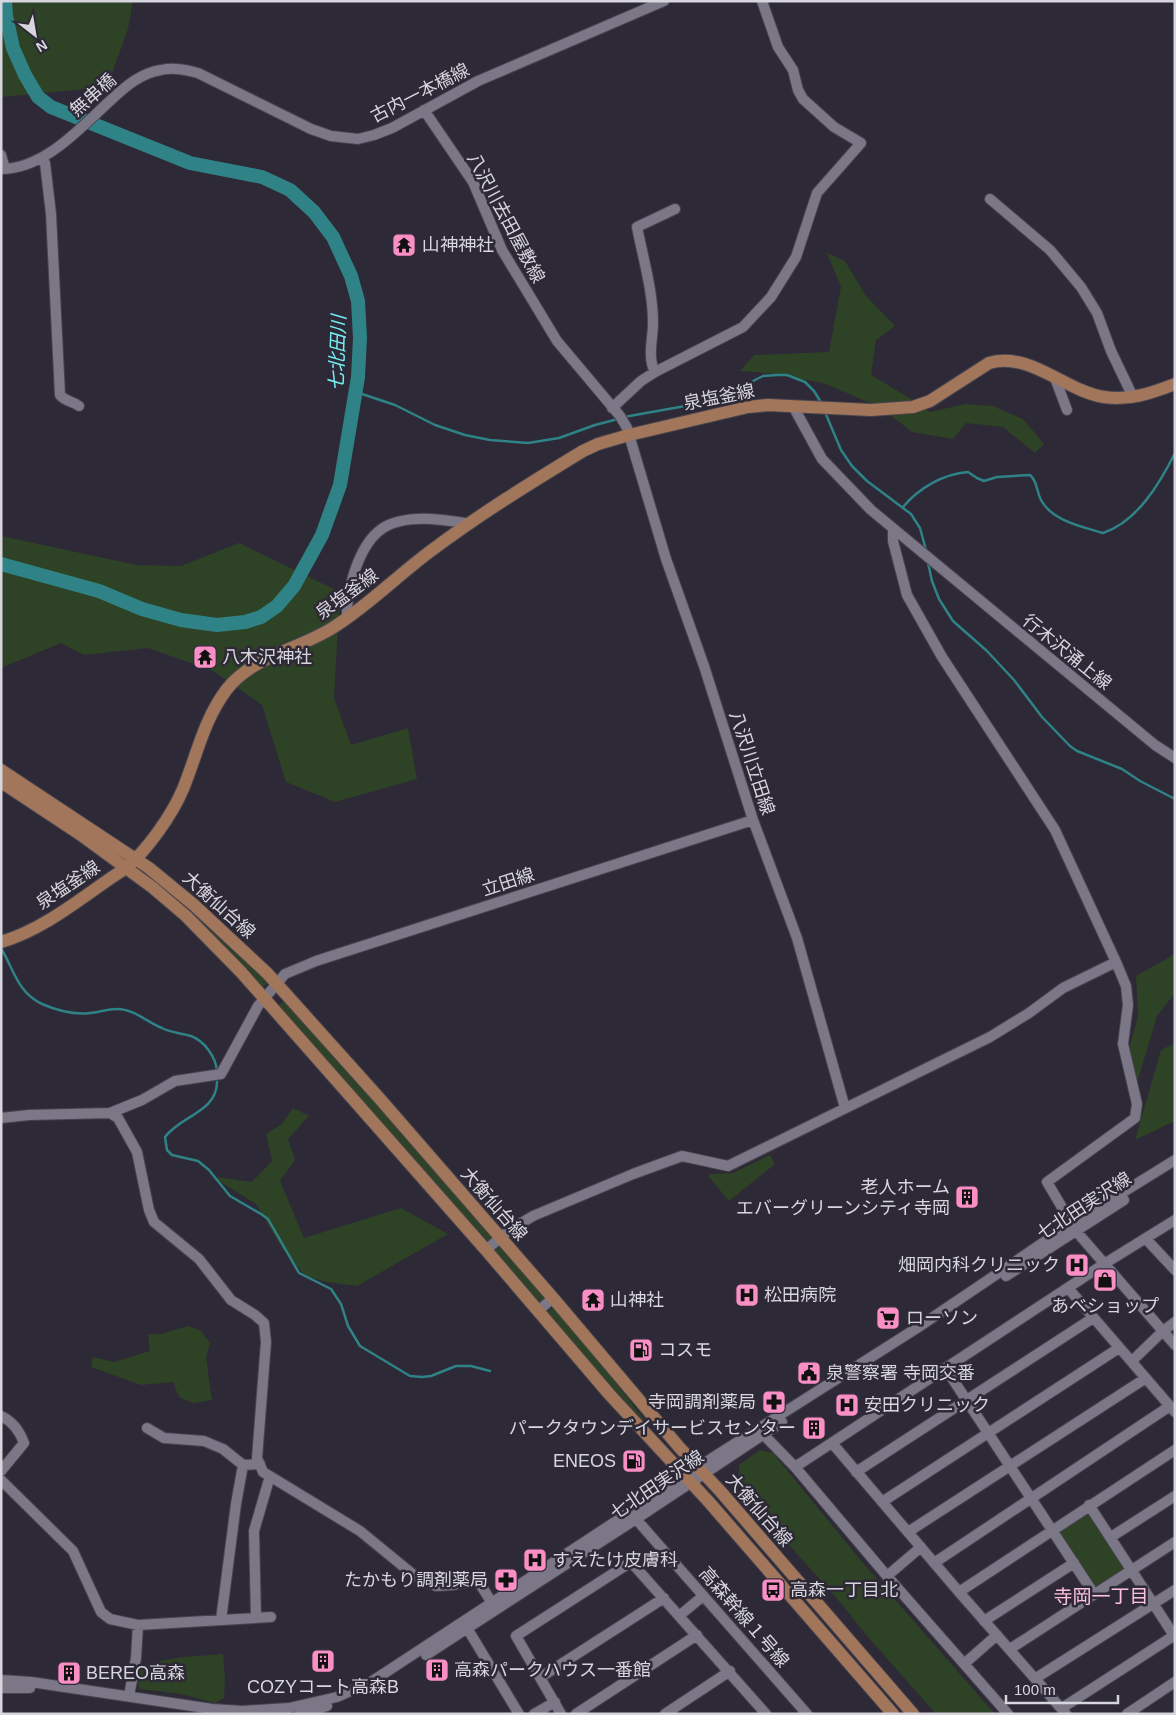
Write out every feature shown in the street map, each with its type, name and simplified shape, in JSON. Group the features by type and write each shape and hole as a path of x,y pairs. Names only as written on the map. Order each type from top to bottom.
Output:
{"main road":[{"name":"泉塩釜線","path":"1,942 34,929 137,859 160,828 182,791 211,714 228,688 240,677 263,661 313,639 347,618 431,551 469,524 583,451 628,431 748,407 768,405 871,410 913,407 930,401 989,363 999,360 1022,363 1055,378"},
{"path":"1055,378 1092,395 1116,399 1148,395 1175,384"},
{"name":"大衡仙台線","path":"1,770 137,859 194,905 277,983 500,1237 913,1714"},
{"name":"大衡仙台線","path":"1,782 81,834 152,887 186,916 264,998 486,1250 610,1395 689,1480 893,1714"}],"street":[{"name":"古内一本橋線","path":"132,82 151,72 162,69 185,69 220,83 311,129 345,139 358,139 392,128 478,81 664,1"},
{"path":"614,409 641,381 655,372 742,327 771,297 796,257 817,193 861,143 834,126 815,111 803,98 798,90 793,70 778,47 762,1"},
{"name":"無串橋","path":"42,158 132,82"},
{"name":"八沢川去田屋敷線","path":"424,110 473,182 502,250 557,341 614,409 628,431"},
{"path":"1,155 3,169 23,166 42,158 45,163 51,214 60,395 64,400 79,406"},
{"path":"990,199 1050,250 1081,287 1096,313 1133,398"},
{"path":"655,372 652,365 653,322 649,286 637,227 675,209"},
{"path":"1055,378 1068,410"},
{"name":"行木沢涌上線","path":"793,406 822,459 871,510 1155,745 1175,758"},
{"name":"八沢川立田線","path":"628,431 666,559 704,666 753,820 797,938 845,1108"},
{"path":"347,618 352,580 361,553 374,535 389,524 405,519 455,521 469,524"},
{"path":"893,528 893,541 907,595 942,657 1055,830 1126,986 1128,1005 1123,1044 1137,1104 1136,1118 1046,1182 1073,1228 1175,1345"},
{"name":"立田線","path":"110,1113 142,1100 174,1081 221,1074 264,998 285,974 290,971 753,820"},
{"path":"486,1250 500,1237 533,1216 682,1156 728,1166 990,1037 1029,1013 1064,988 1116,962"},
{"path":"1,1118 29,1115 110,1113 118,1118 137,1152 148,1210 154,1222 199,1260 231,1300 264,1323 266,1342 257,1458 264,1472 360,1531 415,1576 436,1586 472,1581 480,1584 492,1603"},
{"path":"1,1680 31,1682 242,1712 289,1711 337,1697 371,1682 465,1625 492,1603 689,1480 917,1328 1175,1160"},
{"name":"七北田実沢線","path":"1073,1228 1175,1167"},
{"path":"795,1467 1104,1264 1175,1220"},
{"path":"1146,1239 1175,1269"},
{"path":"934,1563 1172,1409 1068,1288"},
{"path":"538,1311 553,1298"},
{"path":"856,1472 1093,1318"},
{"path":"1132,1361 1175,1322"},
{"path":"882,1502 1119,1348"},
{"path":"946,1369 990,1433 1094,1594"},
{"path":"908,1532 1146,1378"},
{"path":"1,1416 6,1418 20,1433 24,1443 1,1471"},
{"path":"147,1428 164,1438 204,1441 217,1446 243,1465 260,1464"},
{"path":"761,1432 795,1467 887,1576 1008,1714"},
{"path":"832,1443 996,1635 1064,1711 1174,1636 1089,1505"},
{"path":"959,1592 1175,1450"},
{"path":"222,1620 236,1504 243,1465"},
{"path":"256,1618 254,1531 270,1476"},
{"path":"1,1480 73,1551 101,1612 110,1619 138,1625 271,1617"},
{"name":"七北田実沢線","path":"300,1714 339,1702 374,1687 403,1670 465,1625 636,1519 689,1480"},
{"path":"1111,1537 1175,1496"},
{"name":"高森幹線１号線","path":"636,1519 807,1714"},
{"path":"1010,1649 1175,1542"},
{"path":"887,1576 920,1547"},
{"path":"561,1714 516,1636 631,1562 730,1671 762,1712"},
{"path":"984,1621 1074,1563"},
{"path":"1036,1678 1175,1590"},
{"path":"679,1616 703,1596"},
{"path":"541,1677 664,1598"},
{"path":"129,1696 136,1658 138,1625"},
{"path":"465,1625 520,1714"},
{"path":"576,1714 697,1635"},
{"path":"964,1664 996,1635"},
{"path":"665,1714 730,1671"},
{"path":"1127,1714 1175,1682"},
{"path":"1,1688 32,1688 201,1714"},
{"path":"534,1714 554,1702"}],"green space":[{"path":"1,1 133,1 128,29 107,87 1,97"},
{"path":"827,253 845,261 866,296 895,326 876,340 871,375 930,412 965,404 993,406 1023,419 1044,444 1035,453 1003,427 966,423 953,439 912,432 880,407 823,383 767,373 740,371 754,355 829,352 841,287"},
{"path":"1,536 137,565 181,566 239,543 340,592 334,698 351,745 408,728 417,779 335,802 286,782 262,705 213,671 148,648 84,655 61,643 1,668"},
{"path":"181,899 268,982 263,988 180,901"},
{"path":"1175,954 1175,993 1157,1016 1135,1090 1128,1053 1138,1016 1136,976"},
{"path":"285,999 493,1237 486,1244 278,1006"},
{"path":"1175,1043 1175,1121 1135,1140 1161,1050"},
{"path":"293,1108 309,1116 288,1139 295,1160 280,1181 304,1238 401,1208 448,1234 357,1286 326,1282 305,1276 282,1248 256,1204 222,1183 216,1177 252,1182 272,1161 266,1134 282,1124"},
{"path":"770,1155 775,1164 729,1201 709,1177 709,1174 733,1173"},
{"path":"500,1246 546,1298 540,1304 493,1252"},
{"path":"554,1307 649,1426 604,1380 547,1312"},
{"path":"188,1326 201,1331 210,1343 206,1357 212,1400 193,1403 179,1397 173,1382 141,1385 91,1367 93,1357 114,1362 150,1351 148,1334 161,1334"},
{"path":"760,1450 773,1453 863,1563 995,1714 936,1714 738,1485 739,1465"},
{"path":"1082,1514 1089,1516 1125,1569 1094,1588 1056,1531"},
{"path":"223,1654 224,1698 215,1703 181,1694 139,1689 137,1671 143,1666 164,1660"}],"waterway":[{"name":"七北田川","path":"1,564 99,591 142,609 181,620 217,625 245,622 261,617 277,606 294,586 322,535 340,485 358,377 360,338 358,301 351,276 333,237 314,212 290,190 262,177 190,163 51,107 38,97 25,75 13,48 6,16 5,1"},
{"path":"624,417 724,399 763,376 777,375 787,375 805,382 814,391 822,404"},
{"path":"356,392 395,405 435,425 465,435 490,440 528,443 559,438 618,419"},
{"path":"825,412 841,450 852,466 867,481 911,514 920,528 926,550"},
{"path":"903,507 916,494 932,483 959,473 968,472 984,481 997,477 1030,475 1039,497 1053,513 1069,522 1103,533 1115,528 1137,511 1155,489 1175,453"},
{"path":"928,563 939,599 953,621 987,651 1014,680 1042,717 1070,746 1077,751 1122,769 1140,781 1175,799"},
{"path":"2,950 27,994 42,1004 72,1013 90,1013 114,1009 135,1013 165,1030 196,1038 209,1050 217,1071"},
{"path":"217,1082 215,1092 205,1107 179,1124 165,1137 167,1150 172,1155 198,1161 209,1170 230,1196 268,1219 299,1273 331,1289 341,1304 348,1326 360,1346 410,1376 431,1376 456,1366 471,1366 490,1371"}],"place":[{"name":"山神神社","path":"404,245"},
{"name":"八木沢神社","path":"205,657"},
{"name":"老人ホーム エバーグリーンシティ寺岡","path":"967,1197"},
{"name":"畑岡内科クリニック","path":"1077,1265"},
{"name":"あべショップ","path":"1105,1280"},
{"name":"松田病院","path":"747,1295"},
{"name":"山神社","path":"593,1300"},
{"name":"ローソン","path":"888,1318"},
{"name":"コスモ","path":"641,1350"},
{"name":"泉警察署 寺岡交番","path":"809,1373"},
{"name":"寺岡調剤薬局","path":"774,1402"},
{"name":"安田クリニック","path":"847,1405"},
{"name":"パークタウンデイサービスセンター","path":"814,1428"},
{"name":"ENEOS","path":"634,1461"},
{"name":"すえたけ皮膚科","path":"535,1560"},
{"name":"たかもり調剤薬局","path":"506,1580"},
{"name":"高森一丁目北","path":"773,1590"},
{"name":"COZYコート高森B","path":"323,1661"},
{"name":"高森パークハウス一番館","path":"437,1670"},
{"name":"BEREO高森","path":"69,1673"}],"district":[{"name":"寺岡一丁目","path":"1101,1596"}]}
